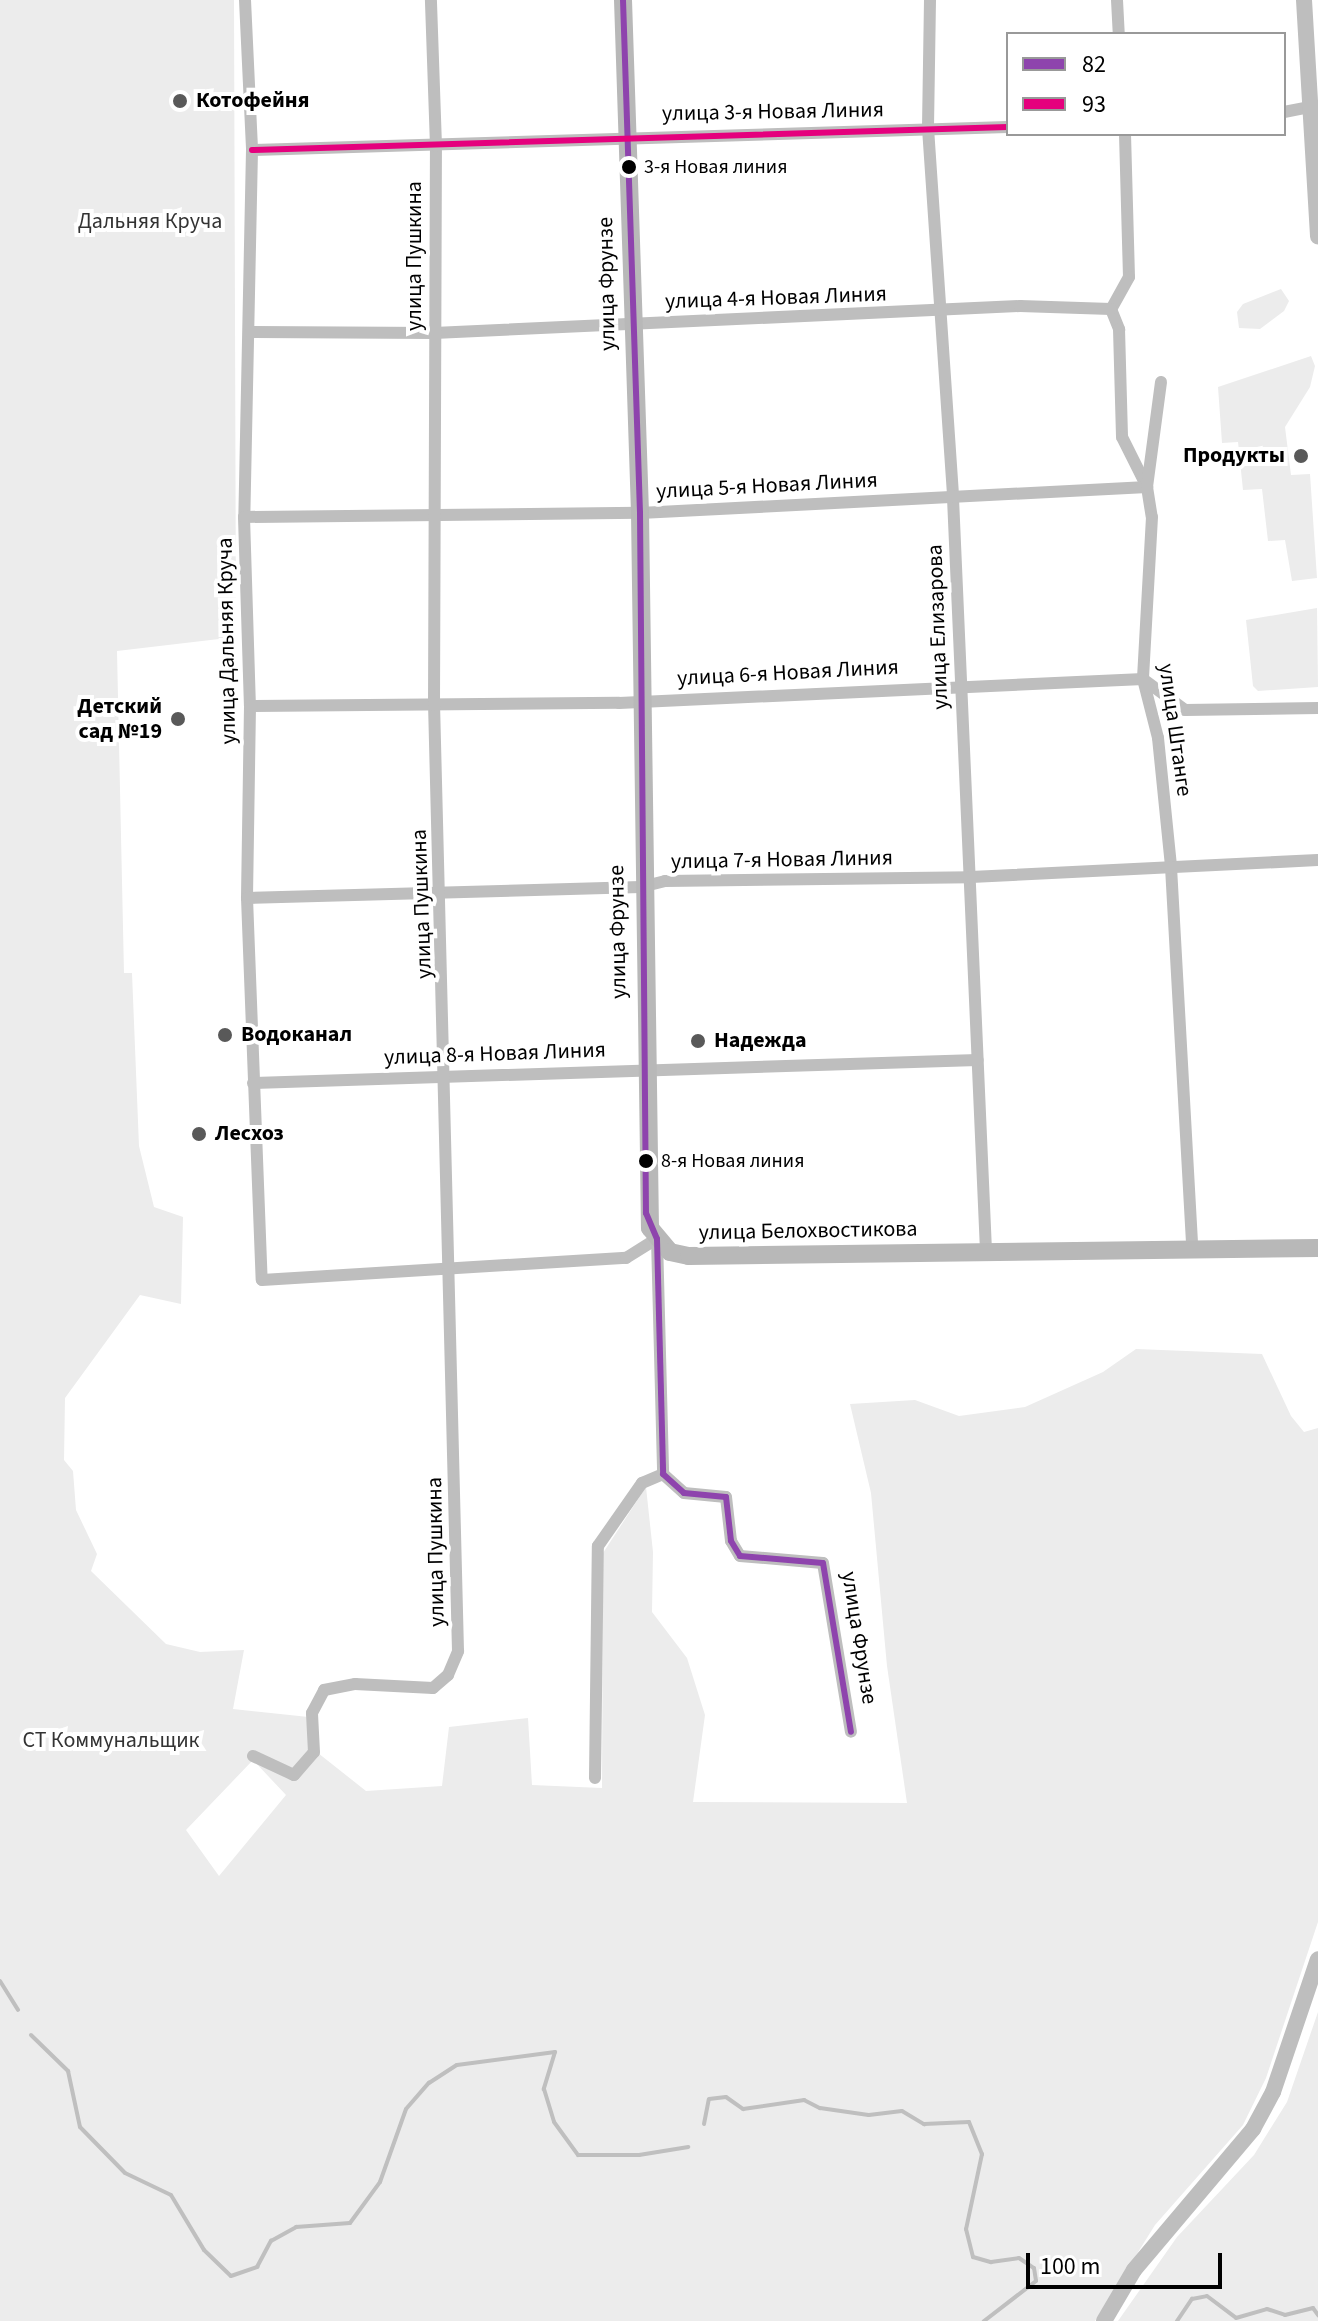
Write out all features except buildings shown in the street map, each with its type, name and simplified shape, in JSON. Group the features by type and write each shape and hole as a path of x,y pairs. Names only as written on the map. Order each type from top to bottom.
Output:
{"main road":[{"name":"улица Фрунзе","path":"623,0 631,322 640,513 646,1213 657,1239"},
{"name":"улица Белохвостикова","path":"657,1239 670,1252 689,1256 1318,1248"}],"street":[{"name":"улица Дальняя Круча","path":"245,0 252,150 251,332 244,517 250,706 247,898 262,1280 448,1266"},
{"name":"улица Пушкина","path":"253,1756 294,1775 309,1762 314,1752 313,1704 324,1690 355,1684 433,1688 448,1675 458,1651 448,1266 443,891 434,705 436,146 431,0"},
{"name":"улица Елизарова","path":"930,0 928,128 953,498 986,1252"},
{"path":"1117,0 1119,32"},
{"path":"1304,0 1313,105 1318,237"},
{"path":"1286,112 1313,105"},
{"name":"улица 3-я Новая Линия","path":"252,150 436,146 627,136 1006,127"},
{"path":"1111,309 1129,277 1125,136"},
{"name":"улица 4-я Новая Линия","path":"251,332 434,333 1020,306 1111,309"},
{"name":"улица Штанге","path":"1111,309 1119,329 1122,437 1147,487 1152,517 1143,679 1158,738 1171,867 1192,1248"},
{"path":"1147,487 1161,382"},
{"name":"улица 5-я Новая Линия","path":"244,517 640,513 1147,487"},
{"path":"1143,679 1185,710 1318,708"},
{"name":"улица 6-я Новая Линия","path":"250,706 640,702 960,684 1143,679"},
{"name":"улица 7-я Новая Линия","path":"247,898 641,887 665,881 971,877 1318,860"},
{"name":"улица 8-я Новая Линия","path":"253,1083 978,1060"},
{"path":"448,1266 626,1258 657,1239"},
{"name":"улица Фрунзе","path":"657,1239 663,1474 684,1493 726,1497 731,1541 740,1556 823,1563 851,1732"},
{"path":"595,1778 598,1546 642,1483 663,1474"},
{"path":"1104,2321 1134,2270 1253,2129 1273,2092 1318,1959"}],"green space":[{"path":"0,0 234,0 236,637 117,651 124,973 132,973 139,1146 154,1207 183,1217 181,1304 140,1295 65,1398 64,1460 73,1471 76,1510 97,1554 91,1571 166,1644 200,1652 244,1650 233,1709 318,1718 318,1753 366,1791 442,1786 449,1727 528,1718 532,1785 602,1788 603,1553 646,1487 653,1552 652,1612 687,1658 705,1715 693,1802 907,1803 887,1666 871,1493 850,1404 915,1400 959,1416 1025,1407 1103,1372 1136,1349 1262,1354 1291,1416 1304,1432 1318,1428 1318,1922 1266,2078 1243,2125 1155,2225 1095,2321 0,2321","holes":["253,1760 286,1795 219,1876 186,1830"]},
{"path":"1281,289 1289,301 1284,311 1260,329 1239,328 1237,312 1243,304"},
{"path":"1311,356 1315,366 1310,387 1285,427 1291,475 1310,474 1317,578 1292,581 1285,540 1268,541 1262,489 1243,490 1238,442 1222,443 1218,387"},
{"path":"1317,608 1318,687 1258,691 1253,686 1246,620"},
{"path":"1318,2012 1318,2321 1118,2321 1177,2237 1254,2155 1287,2102"}],"waterway":[{"path":"0,1981 18,2010"},
{"path":"31,2035 68,2071 80,2127 125,2173 171,2195 204,2250 231,2276 257,2267 271,2241 296,2227 350,2223 380,2182 406,2109 429,2083 457,2065 555,2052 544,2089 554,2122 578,2155 639,2155 688,2147"},
{"path":"704,2124 709,2099 726,2097 743,2109 804,2100 820,2108 869,2115 902,2111 924,2124 969,2122 982,2154 966,2229 973,2257 991,2262 1019,2258 1034,2268 1036,2281 984,2321"},
{"path":"1177,2321 1192,2299 1207,2296 1236,2318 1267,2309 1285,2315 1313,2308 1318,2315"}],"transit line":[{"name":"82","path":"623,0 640,513 646,1213 657,1239 663,1474 684,1493 726,1497 731,1541 740,1556 823,1563 851,1732"},
{"name":"93","path":"252,150 1006,127"}],"place":[{"name":"Котофейня","path":"180,101"},
{"name":"3-я Новая линия","path":"629,167"},
{"name":"Продукты","path":"1301,456"},
{"name":"Детский сад №19","path":"178,719"},
{"name":"Водоканал","path":"225,1035"},
{"name":"Надежда","path":"698,1041"},
{"name":"Лесхоз","path":"199,1134"},
{"name":"8-я Новая линия","path":"646,1161"}],"park label":[{"name":"Дальняя Круча","path":"150,222"},
{"name":"СТ Коммунальщик","path":"111,1741"}]}
